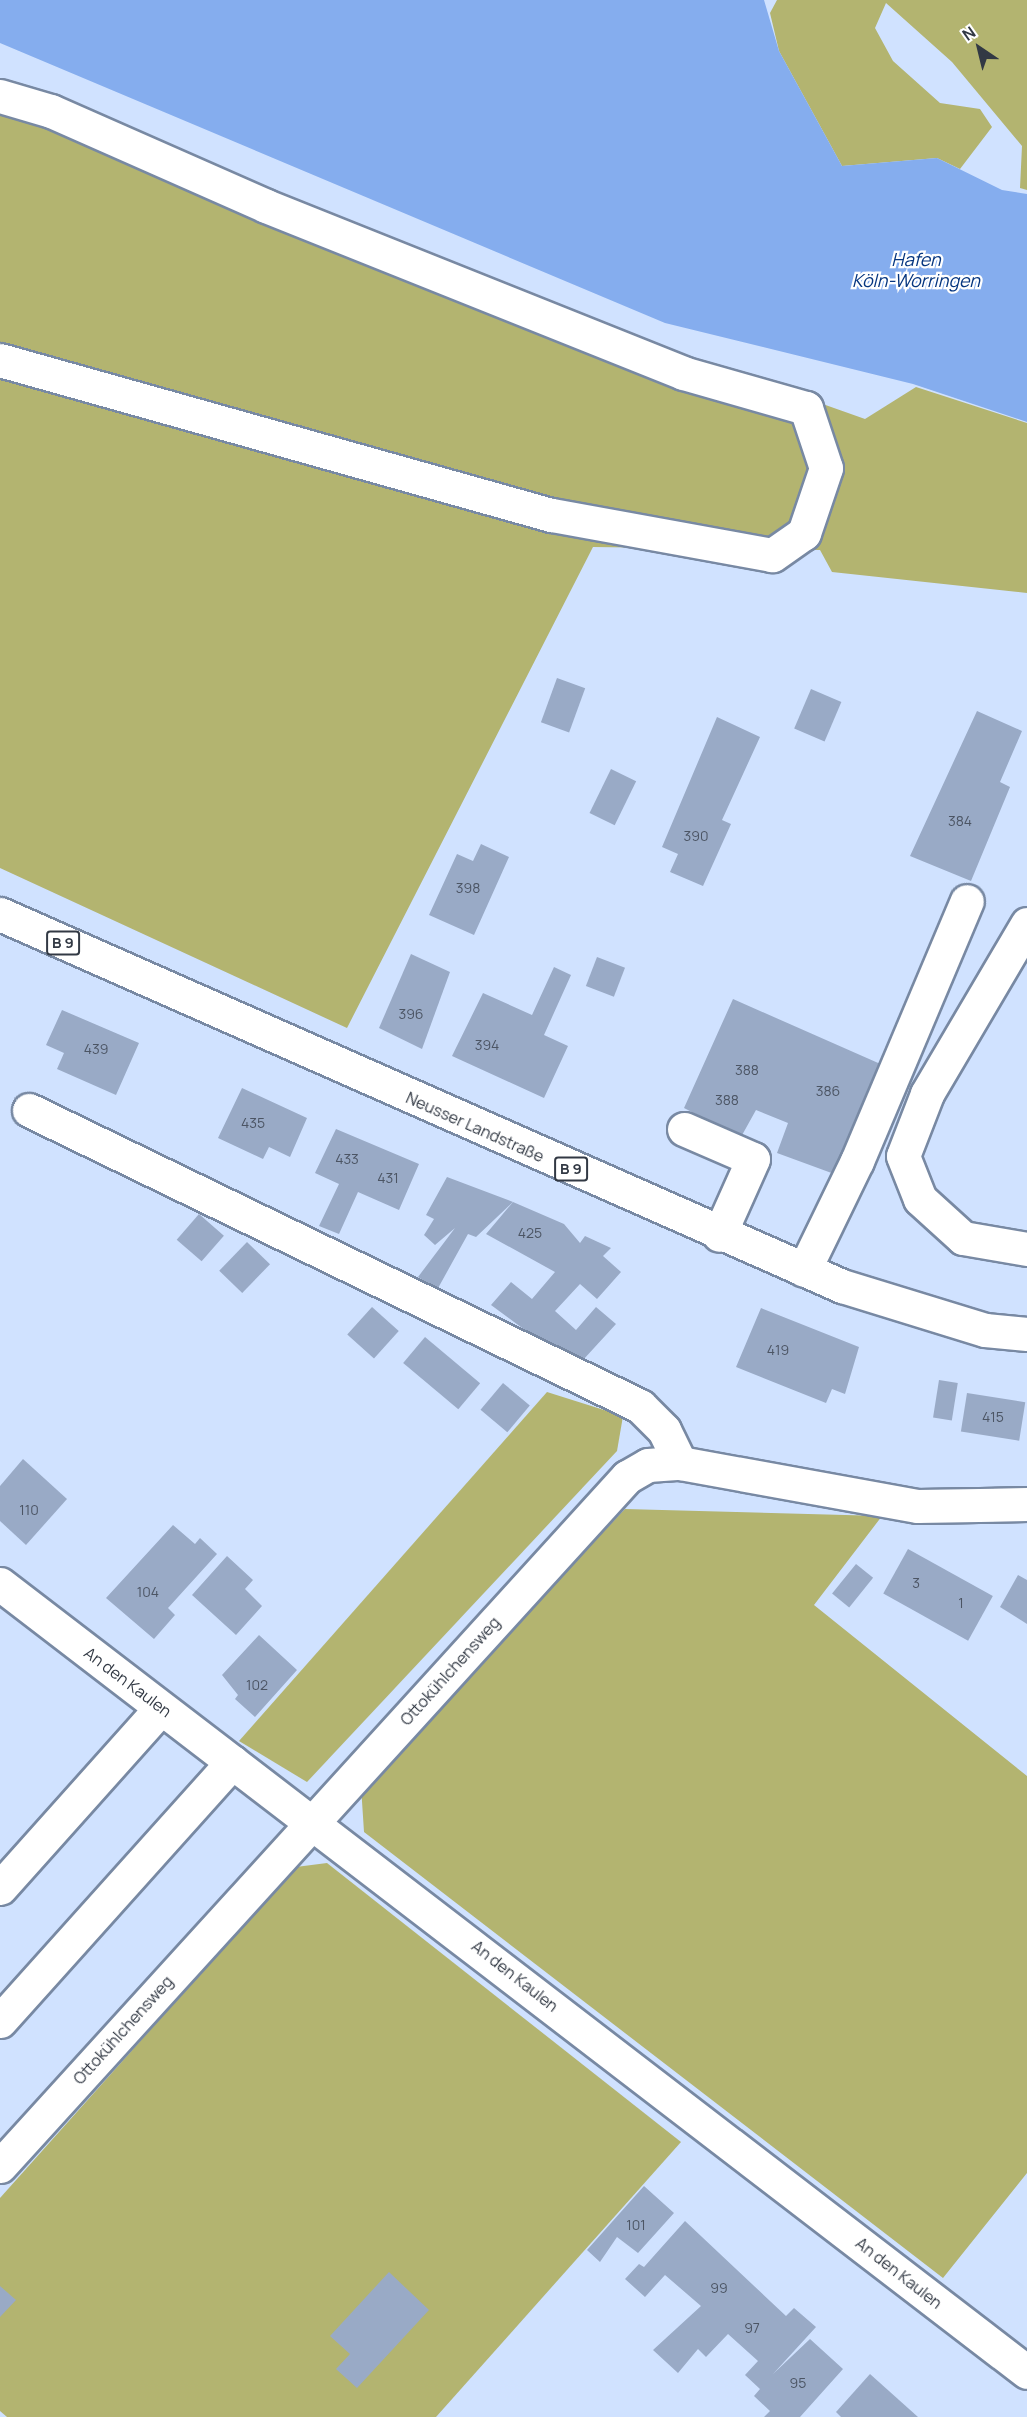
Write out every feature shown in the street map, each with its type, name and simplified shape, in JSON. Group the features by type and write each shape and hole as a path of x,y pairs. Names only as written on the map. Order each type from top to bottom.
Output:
{"street":[{"path":"0,96 51,111 266,206 684,373 806,408 826,468 804,533 772,555 550,515 0,360"},
{"path":"804,1270 857,1161 967,901"},
{"name":"Neusser Landstraße","path":"0,914 719,1235 804,1270 941,1319 1027,1334"},
{"path":"1027,924 927,1094 903,1156 920,1199 963,1238 1027,1249"},
{"path":"28,1110 640,1406 664,1430 680,1462"},
{"path":"684,1129 753,1159 719,1235"},
{"name":"Ottokühlchensweg","path":"0,2166 627,1477 648,1466 680,1462 917,1506 1027,1504"},
{"name":"An den Kaulen","path":"0,1584 232,1762 313,1821 1027,2372"},
{"path":"0,1888 162,1708"},
{"path":"0,2021 232,1762"}],"green space":[{"path":"777,0 1027,0 1027,190 1020,188 1022,146 952,62 886,3 875,28 893,61 940,103 980,109 992,127 960,169 937,158 842,166 779,51 770,13"},
{"path":"0,115 120,139 419,261 865,419 916,387 1027,423 1027,593 832,572 820,550 593,547 347,1028 0,868"},
{"path":"547,1392 623,1416 617,1451 307,1782 239,1741"},
{"path":"625,1509 882,1516 814,1605 1027,1776 1027,2173 943,2278 364,1832 361,1786"},
{"path":"327,1863 681,2142 436,2417 7,2417 0,2411 0,2198 296,1867"}],"water":[{"name":"Hafen Köln-Worringen","path":"0,0 764,0 779,51 842,166 937,158 1002,190 1027,194 1027,422 913,384 665,323 0,43"}],"building":[{"path":"557,678 585,688 569,732 541,722"},
{"path":"811,689 841,702 825,741 794,729"},
{"path":"977,711 1022,731 1000,782 1010,787 971,881 910,856"},
{"path":"717,717 760,737 722,820 731,824 703,886 670,872 678,854 662,847"},
{"path":"611,769 636,781 615,825 590,813"},
{"path":"481,844 509,857 474,935 429,915 457,854 473,861"},
{"path":"411,954 450,972 422,1049 379,1028"},
{"path":"597,957 625,968 614,997 586,986"},
{"path":"554,967 571,975 544,1035 568,1046 544,1098 452,1056 483,993 532,1015"},
{"path":"733,999 885,1066 837,1175 777,1153 788,1123 756,1110 741,1137 684,1108"},
{"path":"62,1010 139,1043 116,1095 57,1069 64,1053 46,1045"},
{"path":"242,1088 307,1118 290,1157 269,1147 263,1159 218,1138"},
{"path":"336,1129 419,1164 399,1210 358,1192 339,1234 319,1226 339,1184 315,1173"},
{"path":"447,1177 513,1202 476,1237 468,1234 437,1290 418,1277 455,1228 435,1245 424,1235 434,1219 426,1215"},
{"path":"513,1202 564,1224 580,1243 585,1236 611,1248 603,1256 621,1272 597,1299 580,1284 555,1311 576,1330 596,1307 616,1324 583,1360 533,1336 491,1305 511,1282 532,1299 555,1272 486,1234"},
{"path":"199,1214 224,1236 202,1261 177,1240"},
{"path":"247,1242 270,1264 242,1293 219,1271"},
{"path":"372,1307 399,1331 374,1359 347,1334"},
{"path":"761,1308 859,1347 845,1394 832,1389 826,1403 736,1367"},
{"path":"425,1337 480,1383 458,1409 403,1363"},
{"path":"939,1380 958,1383 952,1421 933,1418"},
{"path":"503,1383 530,1405 507,1432 481,1410"},
{"path":"967,1393 1025,1402 1019,1441 961,1432"},
{"path":"23,1459 67,1499 26,1545 0,1521 0,1486"},
{"path":"173,1525 195,1544 200,1538 217,1554 168,1608 175,1615 154,1639 106,1598"},
{"path":"908,1549 993,1596 968,1641 883,1594"},
{"path":"227,1556 253,1580 245,1589 262,1606 236,1635 192,1595"},
{"path":"856,1564 873,1578 849,1607 832,1594"},
{"path":"1018,1575 1027,1580 1027,1624 1000,1607"},
{"path":"259,1635 297,1670 255,1717 235,1699 238,1695 222,1675"},
{"path":"644,2186 674,2213 638,2253 617,2237 600,2262 587,2250"},
{"path":"685,2221 786,2316 794,2308 816,2327 773,2374 810,2339 843,2369 800,2417 764,2417 770,2411 754,2396 760,2389 745,2375 758,2361 728,2334 706,2357 698,2349 678,2373 653,2350 701,2306 665,2275 645,2297 625,2279 639,2264 644,2267"},
{"path":"389,2272 429,2310 357,2388 336,2369 350,2354 330,2336"},
{"path":"0,2286 16,2300 0,2317"},
{"path":"870,2374 918,2417 841,2417 836,2412"}]}
